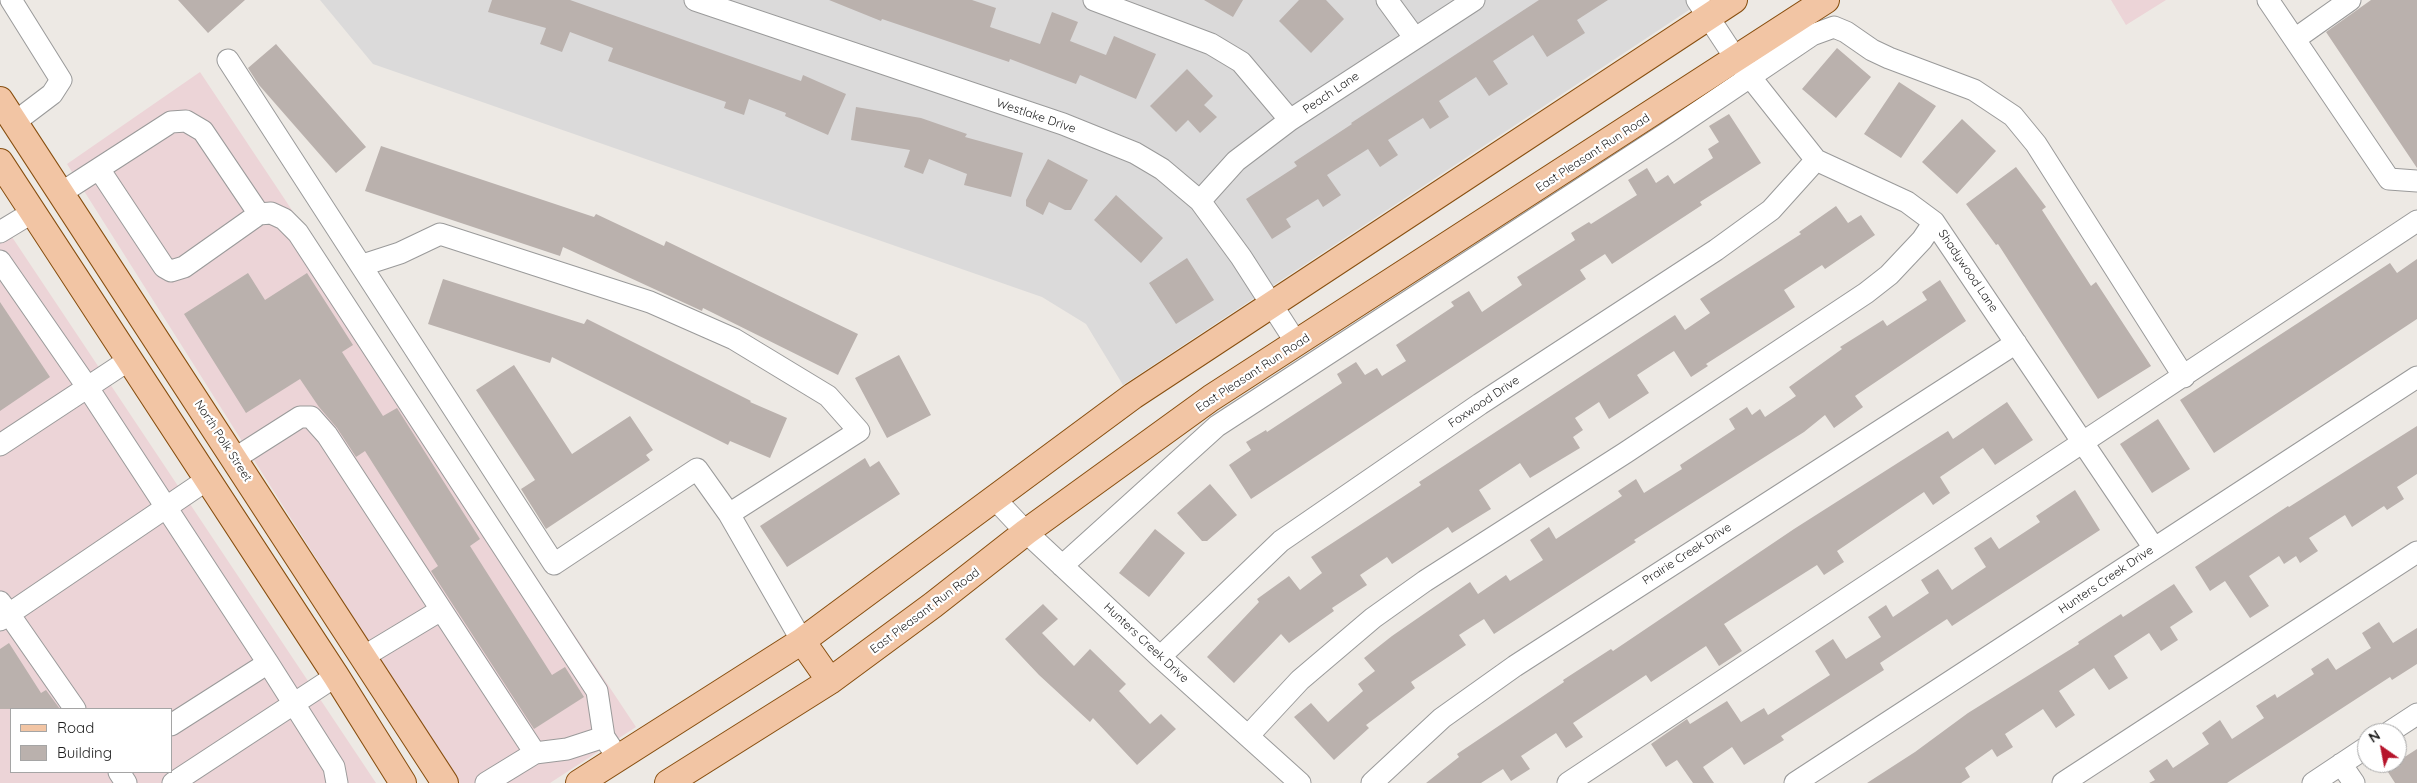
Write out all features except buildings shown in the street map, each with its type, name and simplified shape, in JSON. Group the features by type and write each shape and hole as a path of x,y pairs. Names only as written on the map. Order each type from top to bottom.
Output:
{"main road":[{"path":"579,783 611,747 802,641 1133,396 1272,305 1702,9 1734,0"},
{"name":"East Pleasant Run Road","path":"668,783 830,681 933,605 1026,532 1211,398 1743,68 1826,0"},
{"name":"North Polk Street","path":"0,100 446,783"},
{"path":"2,168 33,212 208,479 403,783"},
{"path":"33,212 61,193"},
{"path":"130,360 157,340"},
{"path":"802,641 830,681"},
{"path":"336,676 363,657"}],"street":[{"path":"10,0 61,80 52,94 15,122"},
{"name":"Westlake Drive","path":"695,0 1063,124 1126,149 1162,169 1200,201 1297,344"},
{"path":"1094,0 1211,44 1241,62 1290,120"},
{"path":"1388,0 1414,37"},
{"name":"Peach Lane","path":"1200,201 1236,161 1290,120 1414,37 1474,0"},
{"path":"2268,0 2389,179 2417,181"},
{"path":"2295,39 2350,0"},
{"name":"Shadywood Lane","path":"1702,9 1743,68 1816,160 1899,198 1934,222 2154,548"},
{"path":"1062,566 1217,426 1743,68 1812,35 1834,27 1846,32 1872,50 1889,58 1949,79 1991,100 2014,116 2036,144 2184,377"},
{"path":"228,60 363,265 554,564 697,469 730,514 802,641"},
{"path":"61,193 171,122 186,121 203,131 259,214"},
{"name":"Foxwood Drive","path":"1160,657 1281,541 1480,404 1716,250 1771,210 1816,160"},
{"path":"99,169 164,267 171,271 184,267 259,214 271,213 284,219 298,233 597,691 611,747 535,752 486,783"},
{"path":"0,232 33,212"},
{"path":"1568,783 2417,221"},
{"path":"1248,736 1300,680 1373,618 1425,581 1625,453 1866,293 1889,275 1934,222"},
{"path":"363,265 400,252 440,234 650,302 734,339 828,396 859,432 730,514"},
{"path":"0,261 88,388 268,663 334,767 337,783"},
{"name":"Prairie Creek Drive","path":"1372,783 1442,718 1515,666 2016,343"},
{"path":"0,445 130,360"},
{"name":"Hunters Creek Drive","path":"1795,783 2417,377"},
{"path":"234,459 300,417 312,417 327,435 535,752"},
{"path":"74,708 3,612 208,479"},
{"name":"Hunters Creek Drive","path":"995,499 1062,566 1300,783"},
{"path":"2063,783 2417,552"},
{"path":"363,657 442,610"},
{"path":"172,724 268,663"},
{"path":"173,783 336,676"},
{"path":"2403,723 2417,714"},
{"path":"2313,783 2357,754"},
{"path":"2341,764 2354,783"}],"shaded area":[{"path":"320,0 1704,0 1123,385 1086,324 1042,297 373,64"},
{"path":"2111,0 2166,0 2126,25"},
{"path":"200,72 636,727 550,783 458,783 67,164"},
{"path":"0,219 376,783 0,783"}]}
